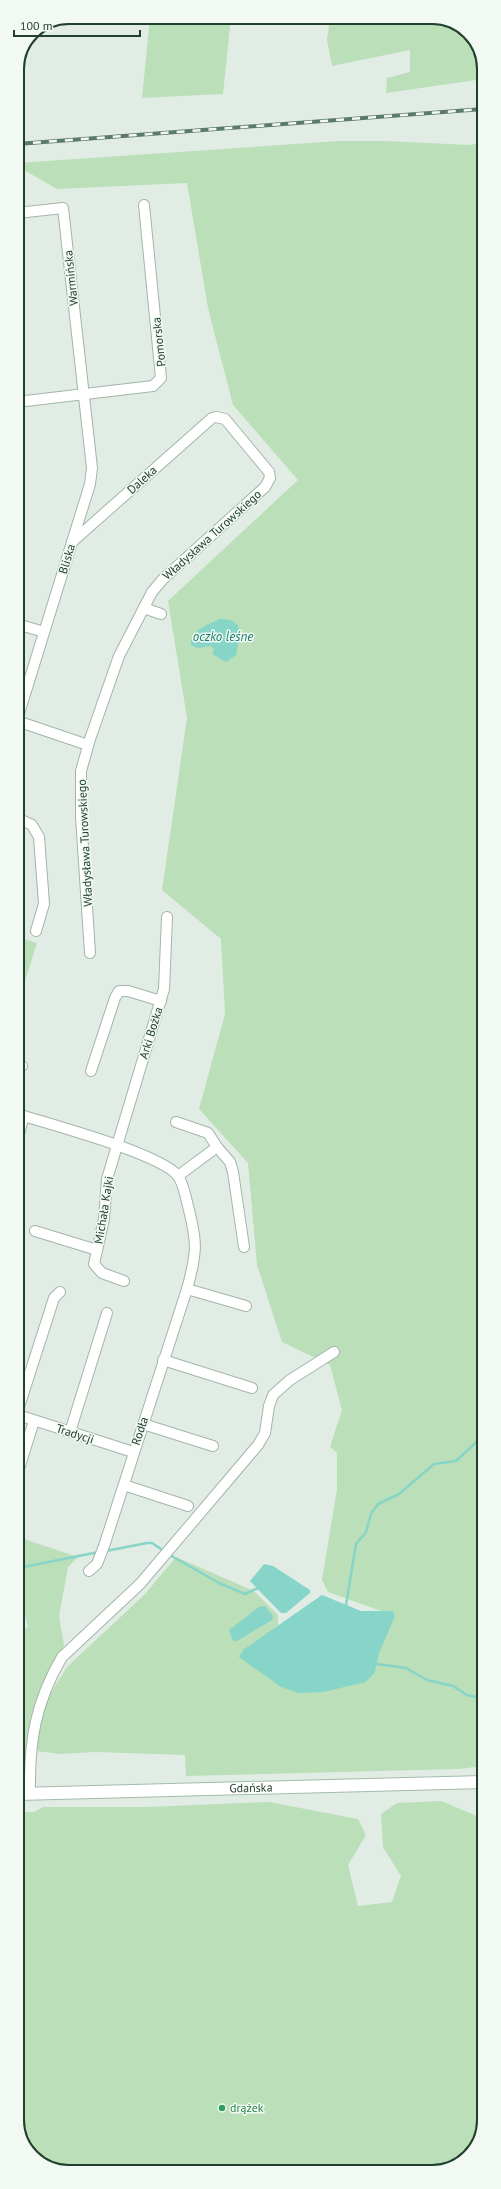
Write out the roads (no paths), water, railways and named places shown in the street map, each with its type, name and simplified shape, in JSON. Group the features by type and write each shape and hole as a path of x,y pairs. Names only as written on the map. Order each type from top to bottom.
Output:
{"main road":[{"name":"Gdańska","path":"24,1794 477,1782"}],"street":[{"name":"Pomorska","path":"24,401 153,386 161,378 144,205"},
{"name":"Warmińska","path":"24,212 63,208 84,394"},
{"name":"Bliska","path":"24,698 90,484 92,468 84,394"},
{"name":"Władysława Turowskiego","path":"90,953 80,794 81,771 88,745 119,656 152,592 178,564 268,483 270,478 267,467 228,422 221,417 212,418"},
{"name":"Daleka","path":"72,542 212,418"},
{"path":"83,506 90,515 100,517"},
{"path":"144,608 161,614"},
{"path":"24,626 44,632"},
{"path":"24,723 88,745"},
{"path":"24,821 32,825 39,837 44,904 36,931"},
{"name":"Arki Bożka","path":"118,1146 164,989 167,917"},
{"path":"91,1071 115,998 119,991 128,991 161,1001"},
{"path":"24,1116 118,1146 157,1161 178,1176 217,1147"},
{"path":"176,1122 208,1133 217,1147 230,1162 233,1172 244,1247"},
{"name":"Michała Kajki","path":"118,1146 107,1179 104,1219 94,1264 102,1273 124,1281"},
{"name":"Rodła","path":"89,1571 97,1564 104,1546 187,1288 196,1252 196,1240 184,1190 178,1176"},
{"name":"Michała Kajki","path":"35,1231 97,1250"},
{"path":"187,1288 246,1306"},
{"path":"24,1391 54,1298 60,1292"},
{"path":"70,1432 107,1312"},
{"path":"24,1794 29,1753 35,1722 54,1671 62,1657 140,1584 258,1445 265,1433 269,1406 273,1395 290,1380 334,1352"},
{"path":"163,1360 252,1388"},
{"name":"Tradycji","path":"24,1417 133,1452"},
{"path":"24,1452 34,1420"},
{"path":"143,1424 213,1446"},
{"path":"124,1485 188,1506"}],"water":[{"name":"oczko leśne","path":"219,619 231,620 238,625 240,636 236,655 226,662 212,654 214,649 210,646 198,648 191,645 191,640 196,632"},
{"path":"264,1564 273,1566 310,1590 310,1593 286,1613 281,1613 250,1581"},
{"path":"322,1595 361,1611 393,1611 395,1616 379,1653 375,1672 366,1682 323,1692 299,1693 281,1687 239,1657 243,1650"},
{"path":"265,1606 273,1616 272,1620 237,1641 233,1641 229,1630 259,1607"}],"waterway":[{"path":"346,1605 356,1544 366,1532 371,1514 378,1504 399,1494 434,1464 456,1461 477,1442"},
{"path":"106,1551 147,1543 152,1543 164,1551"},
{"path":"24,1567 99,1552"},
{"path":"168,1554 219,1583 245,1594 258,1588"},
{"path":"377,1664 406,1668 427,1680 453,1686 467,1695 477,1697"}],"railway":[{"path":"24,143 477,109"}],"place":[{"name":"drążek","path":"222,2108"}]}
